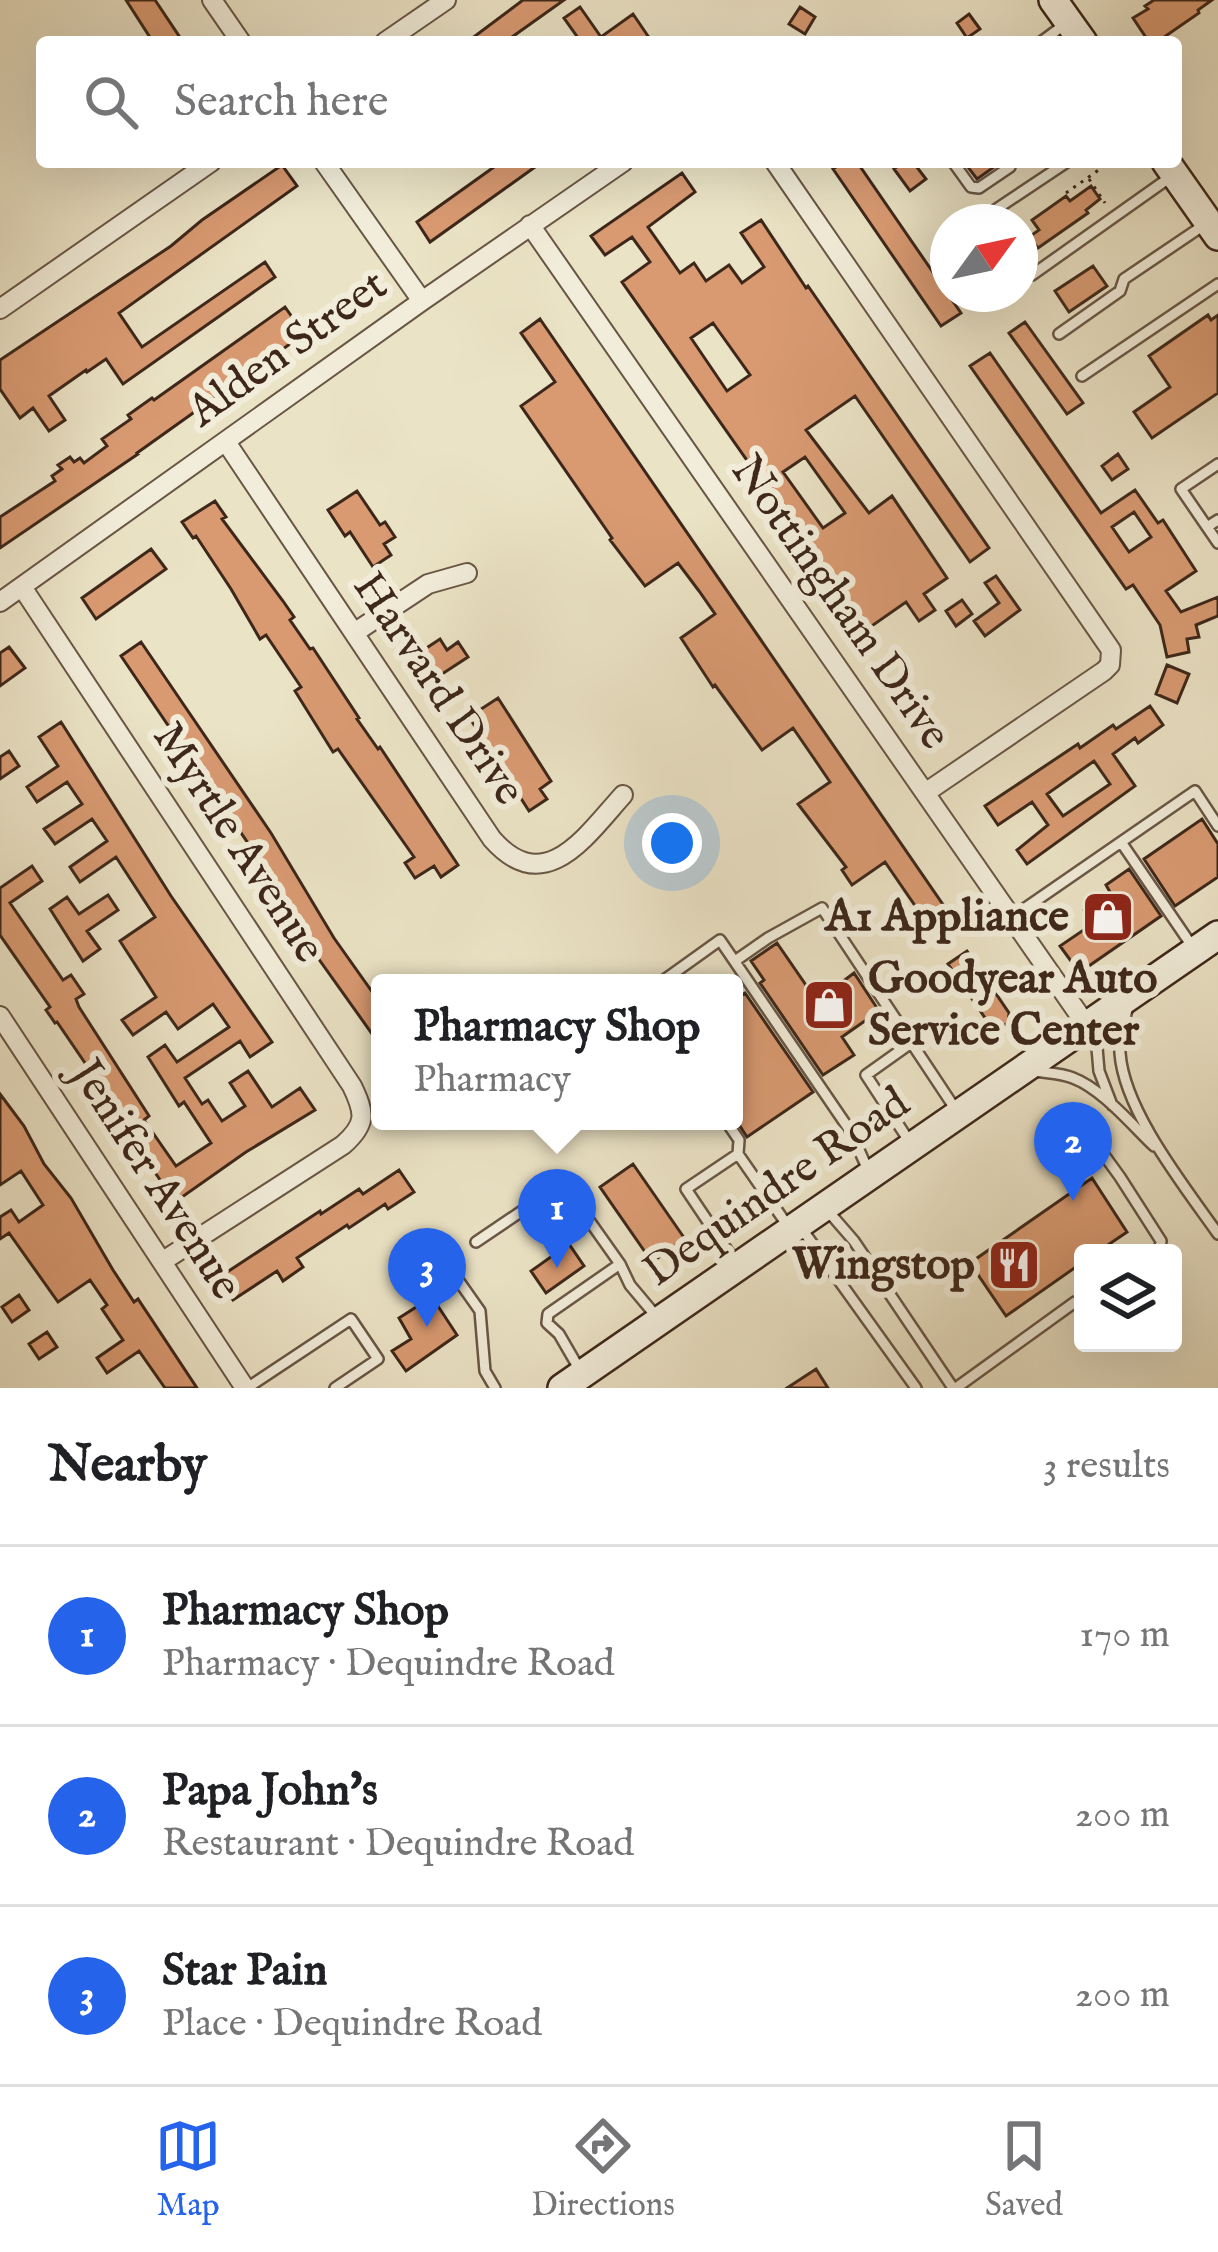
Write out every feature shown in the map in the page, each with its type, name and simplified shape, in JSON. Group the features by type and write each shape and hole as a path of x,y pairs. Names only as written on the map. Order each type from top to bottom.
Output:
{"main road":[{"path":"1170,168 1213,229"},
{"name":"Dequindre Road","path":"572,1381 1207,943"}],"street":[{"path":"212,0 237,36"},
{"path":"394,36 446,0"},
{"path":"0,308 202,168"},
{"path":"328,168 422,301"},
{"name":"Alden Street","path":"0,602 614,168"},
{"path":"779,168 1111,650 1110,665 1104,671 925,794"},
{"name":"Nottingham Drive","path":"530,225 1087,1026"},
{"name":"Harvard Drive","path":"226,442 506,855 524,865 556,859 576,846 623,795"},
{"path":"354,632 428,584 467,573"},
{"name":"Myrtle Avenue","path":"22,587 360,1101 363,1118 358,1132 343,1145 163,1262"},
{"name":"Jenifer Avenue","path":"0,1016 246,1388"}],"lane":[{"path":"957,168 971,187 979,188 1009,168"},
{"path":"1003,204 1058,168"},
{"path":"1038,269 1170,168"},
{"path":"1059,334 1120,291 1124,279 1213,229"},
{"path":"1082,376 1218,284"},
{"path":"1218,464 1181,489 1218,543"},
{"path":"1208,527 1218,520"},
{"path":"1011,918 1195,791 1218,826"},
{"path":"1120,842 1207,943"},
{"path":"735,961 822,908 959,1114"},
{"path":"672,974 720,940 851,1132 870,1175"},
{"path":"1131,995 1120,1038 1126,1082 1162,1155 1218,1234"},
{"path":"1087,1026 1112,1105"},
{"path":"911,1043 866,1075 912,1147"},
{"path":"1023,1070 1067,1075 1083,1082 1162,1155"},
{"path":"732,1130 739,1140 738,1154 916,1388"},
{"path":"1073,1141 1090,1137 1160,1244"},
{"path":"738,1154 686,1189 738,1266"},
{"path":"476,1243 556,1188 563,1188 660,1320"},
{"path":"825,1207 854,1241 955,1388 1074,1303"},
{"path":"572,1381 559,1334 547,1323 548,1314 620,1264"},
{"path":"449,1267 480,1311 485,1371 495,1388"},
{"path":"246,1388 351,1319 378,1359 335,1388"}],"path":[{"path":"1066,193 1102,168"},
{"path":"1088,178 1105,203"}],"building":[{"path":"126,0 155,0 179,36 149,36"},
{"path":"523,0 564,0 513,36 475,36"},
{"path":"1154,0 1212,0 1166,36 1145,36 1133,18 1148,9 1145,6"},
{"path":"580,7 600,36 577,36 564,18"},
{"path":"800,7 815,17 805,34 789,24"},
{"path":"633,14 648,36 602,36"},
{"path":"969,14 980,29 966,36 957,23"},
{"path":"278,168 284,168 297,186 119,313 142,347 265,262 275,277 123,384 106,359 86,370 49,396 65,420 49,431 33,408 20,418 0,389 0,360 171,246"},
{"path":"493,168 534,168 430,242 417,222"},
{"path":"834,168 861,168 930,268 930,310"},
{"path":"918,168 926,179 910,191 894,169"},
{"path":"969,168 993,168 977,179"},
{"path":"682,173 695,192 648,227 680,273 694,263 706,281 729,265 742,283 764,267 741,233 761,220 989,548 970,562 855,396 806,430 869,513 892,496 947,578 924,594 935,610 919,621 906,602 866,630 622,282 650,262 632,237 605,255 591,236","holes":["713,323 750,375 727,391 691,338","805,457 845,513 823,528 783,472"]},
{"path":"1091,186 1100,199 1038,248 1038,216 1066,196 1070,201"},
{"path":"1093,266 1107,286 1069,312 1055,291"},
{"path":"285,307 304,334 0,548 0,517 55,481 52,476 62,469 58,465 70,457 84,463 107,446 102,439 131,419 128,415"},
{"path":"931,312 961,313 941,326"},
{"path":"1208,315 1211,320 1218,315 1218,393 1152,438 1134,412 1170,387 1149,356"},
{"path":"540,319 946,909 927,923 885,862 852,885 842,870 846,867 798,804 830,782 793,728 762,750 681,638 715,614 678,563 645,586 521,406 555,382 521,333"},
{"path":"1025,322 1083,403 1067,414 1009,333"},
{"path":"990,353 1101,513 1135,490 1158,523 1163,520 1196,571 1166,591 1181,612 1218,597 1218,616 1196,625 1199,637 1187,639 1189,652 1167,657 1160,625 1133,585 1126,589 970,366","holes":["1134,512 1151,537 1129,552 1112,527"]},
{"path":"1118,454 1128,469 1112,480 1102,466"},
{"path":"357,491 380,525 385,522 395,537 384,544 391,555 373,567 350,532 345,536 328,510"},
{"path":"215,501 226,517 222,519 294,617 290,620 458,865 441,877 434,866 415,878 405,863 414,857 338,749 333,752 295,691 301,687 266,635 260,639 196,536 182,522"},
{"path":"151,549 166,569 96,619 82,598"},
{"path":"996,576 1020,610 985,636 974,621 999,603 985,583"},
{"path":"962,600 972,614 956,626 946,611"},
{"path":"440,639 447,650 458,642 468,657 439,676 422,651"},
{"path":"141,642 271,833 371,990 371,1032 318,958 256,855 121,656"},
{"path":"9,647 25,668 0,686 0,653"},
{"path":"1167,665 1189,674 1177,703 1156,694"},
{"path":"498,698 551,781 540,789 547,799 529,811 469,717"},
{"path":"1150,706 1163,725 1113,754 1135,786 1027,864 1017,850 1048,825 1032,802 998,825 985,806 1078,744 1080,748 1113,725 1116,729","holes":["1094,761 1110,784 1063,816 1047,794"]},
{"path":"61,722 171,896 272,1042 250,1057 240,1041 185,1078 202,1104 208,1100 222,1121 245,1106 230,1083 248,1071 272,1107 300,1088 315,1110 175,1202 0,935 0,888 32,866 42,881 10,903 63,980 71,975 84,994 76,999 79,1007 149,1116 144,1120 176,1166 211,1143 184,1102 179,1106 148,1057 165,1045 177,1062 229,1027 213,1004 178,1029 166,1012 133,1035 122,1020 156,997 120,941 155,917 116,857 80,882 70,867 107,841 92,819 55,844 44,829 82,804 67,782 37,802 27,787 58,766 39,737"},
{"path":"9,751 19,766 0,779 0,757"},
{"path":"1202,819 1218,844 1218,877 1175,906 1144,859"},
{"path":"1129,869 1161,916 1083,970 1076,968 1060,946 1094,923 1084,910 1110,892 1106,885"},
{"path":"108,895 118,910 87,931 100,949 83,961 50,909 67,897 79,914"},
{"name":"Goodyear Auto Service Center","path":"777,943 817,1001 854,973 879,1011 842,1037 854,1055 823,1075 760,983 764,980 751,961"},
{"path":"967,951 1009,1013 1008,1023 994,1031 948,964"},
{"path":"743,994 813,1092 747,1137 742,1130"},
{"path":"0,1094 134,1302 138,1299 197,1388 165,1388 139,1351 107,1373 97,1358 123,1340 90,1280 58,1302 9,1233 0,1239 0,1217 11,1210 19,1222 43,1205 21,1171 0,1185"},
{"path":"633,1164 685,1239 652,1262 600,1187"},
{"path":"399,1170 414,1192 388,1209 385,1204 347,1225 297,1258 303,1267 283,1281 277,1271 233,1300 218,1278 320,1211 359,1189 363,1194"},
{"path":"1092,1178 1127,1232 1109,1244 1074,1244 1074,1268 1006,1316 970,1263"},
{"path":"569,1244 584,1266 546,1293 531,1271"},
{"path":"19,1295 29,1310 12,1322 2,1307"},
{"path":"432,1297 457,1335 406,1371 392,1351 411,1339 399,1318"},
{"path":"47,1332 57,1347 39,1359 29,1344"},
{"path":"816,1369 828,1388 787,1388"}],"place":[{"name":"A1 Appliance","path":"1108,917"},
{"name":"Goodyear Auto Service Center","path":"829,1005"},
{"name":"Papa John's","path":"1073,1201"},
{"name":"Wingstop","path":"1014,1265"},
{"name":"Pharmacy Shop","path":"557,1268"},
{"name":"Star Pain","path":"427,1327"}]}
